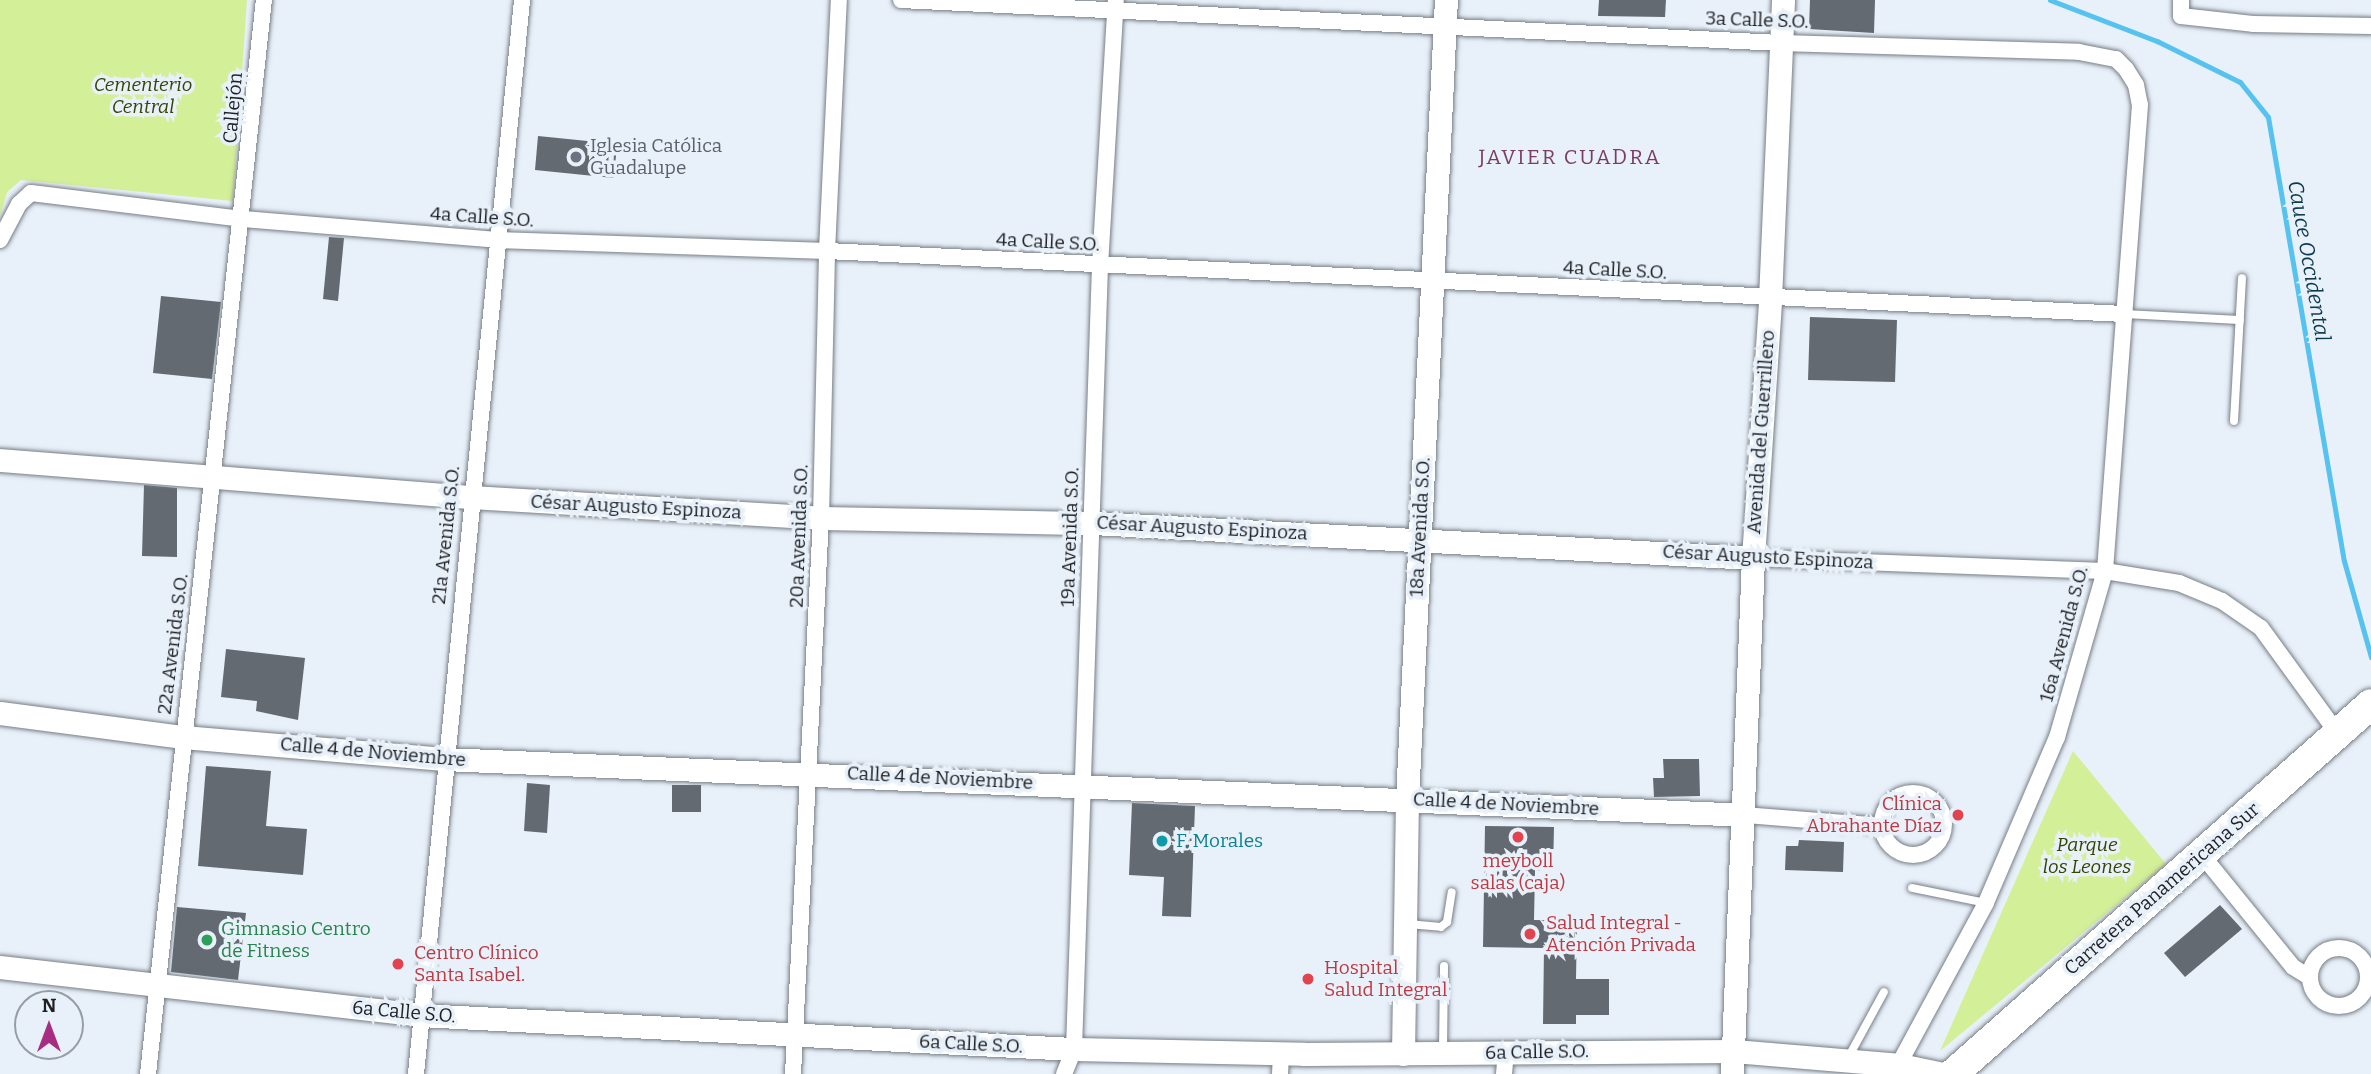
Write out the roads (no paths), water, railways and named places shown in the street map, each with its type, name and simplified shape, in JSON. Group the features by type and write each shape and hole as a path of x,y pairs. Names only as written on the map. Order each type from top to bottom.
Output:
{"highway":[{"name":"Carretera Panamericana Sur","path":"1953,1074 2371,704"}],"street":[{"name":"Callejón","path":"243,219 264,0"},
{"name":"21a Avenida S.O.","path":"416,1074 444,759 522,0"},
{"name":"20a Avenida S.O.","path":"793,1074 821,518 827,251 839,0"},
{"name":"3a Calle S.O.","path":"901,0 1116,6 1445,27 1781,43 2102,54 2116,59 2136,85"},
{"name":"18a Avenida S.O.","path":"1403,1054 1407,799 1446,0"},
{"name":"Avenida del Guerrillero","path":"1733,1063 1745,815 1753,558 1770,299 1783,0"},
{"path":"2181,0 2180,16 2253,24 2371,26"},
{"name":"19a Avenida S.O.","path":"1065,1074 1074,1049 1080,784 1100,265 1116,6"},
{"name":"16a Avenida S.O.","path":"1896,1069 1986,903 2057,737 2105,571 2140,105 2136,85"},
{"name":"4a Calle S.O.","path":"0,240 19,204 32,192 243,219 497,240 827,251 1770,299 2124,314"},
{"name":"22a Avenida S.O.","path":"148,1074 155,986 243,219"},
{"name":"César Augusto Espinoza","path":"0,460 214,474 471,497 821,518 1092,523 1753,558 2105,571 2199,589 2243,614 2275,642 2338,734"},
{"name":"Calle 4 de Noviembre","path":"0,713 183,737 444,759 809,772 1407,799 1745,815 1881,826"},
{"path":"1914,792 1933,800 1944,818 1941,838 1916,855 1896,851 1881,826 1887,806 1914,792"},
{"path":"2202,855 2293,967 2309,977"},
{"name":"6a Calle S.O.","path":"0,967 420,1015 1074,1049 1281,1064 1443,1053 1505,1063 1847,1060 1943,1074"}],"lane":[{"path":"2234,421 2242,278"},
{"path":"2124,314 2240,320"},
{"path":"1912,888 1986,903"},
{"path":"1405,924 1440,927 1447,922 1452,892"},
{"path":"1443,1053 1444,966"},
{"path":"1847,1060 1884,992"}],"waterway":[{"name":"Cauce Occidental","path":"2050,0 2157,41 2240,82 2268,117 2344,561 2371,657"}],"place":[{"name":"Iglesia Católica Guadalupe","path":"576,157"},
{"name":"Clínica Abrahante Díaz","path":"1958,815"},
{"name":"meyboll salas (caja)","path":"1518,837"},
{"name":"F. Morales","path":"1162,841"},
{"name":"Salud Integral - Atención Privada","path":"1530,934"},
{"name":"Gimnasio Centro de Fitness","path":"207,940"},
{"name":"Centro Clínico Santa Isabel.","path":"398,964"},
{"name":"Hospital Salud Integral","path":"1308,979"}],"district":[{"name":"JAVIER CUADRA","path":"1570,157"}],"park label":[{"name":"Cementerio Central","path":"143,96"},
{"name":"Parque los Leones","path":"2087,856"}]}
